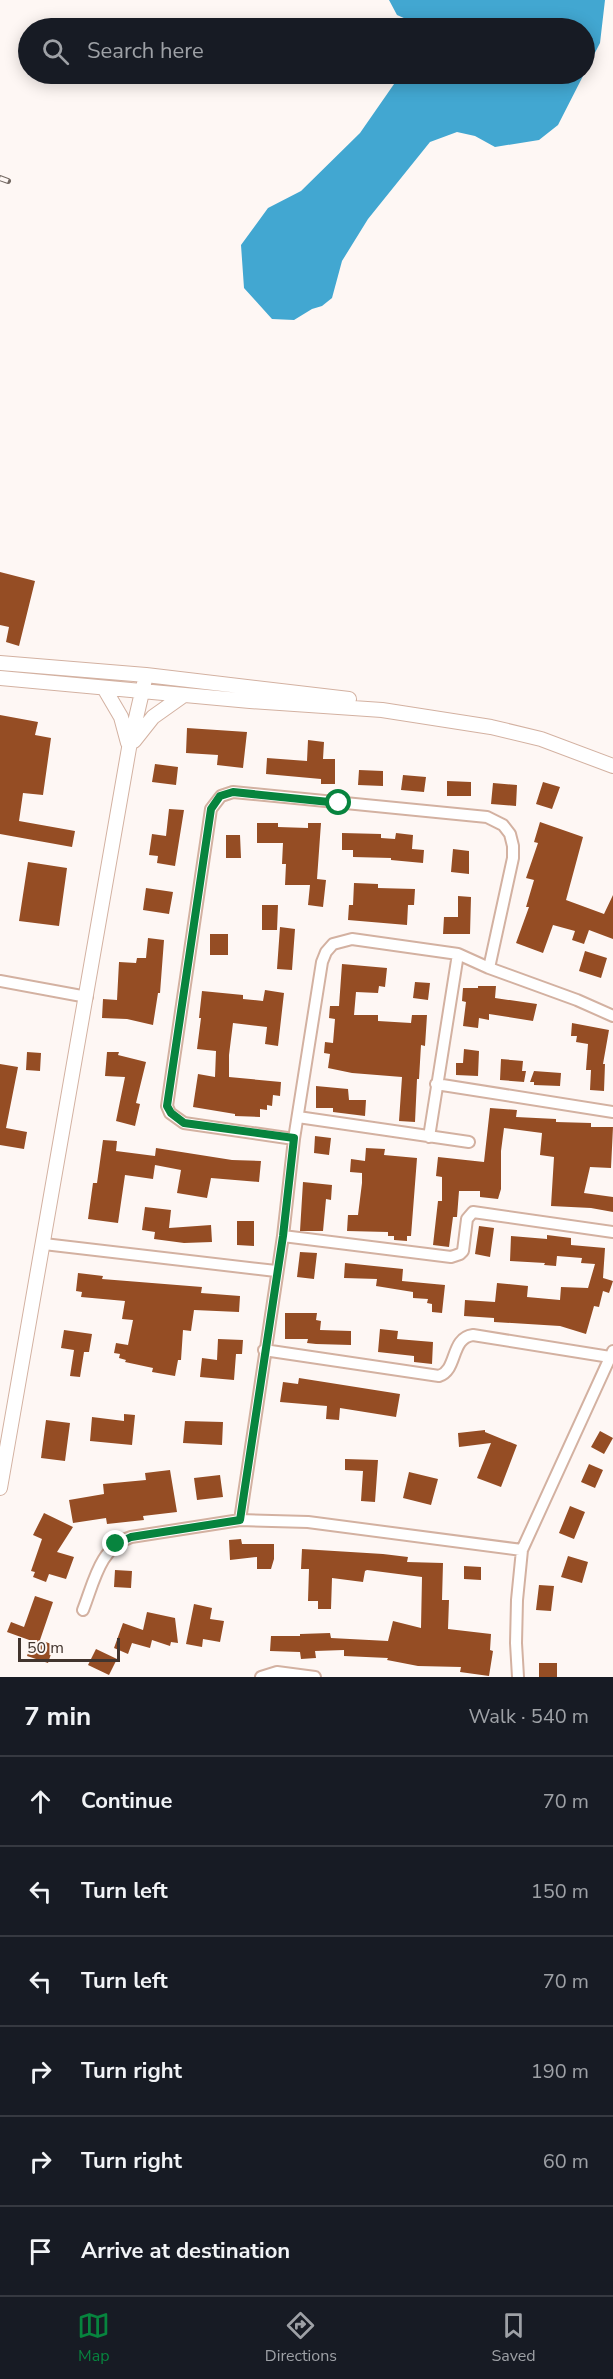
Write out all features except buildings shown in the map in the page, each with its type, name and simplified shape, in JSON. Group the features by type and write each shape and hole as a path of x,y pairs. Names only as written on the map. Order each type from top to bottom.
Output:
{"street":[{"path":"0,663 147,675 358,700 382,710"},
{"path":"0,1488 129,748 147,675"},
{"path":"0,678 142,692 382,710 501,730 541,740 613,766"},
{"path":"104,688 122,717 129,748"},
{"path":"129,748 153,717 184,695"},
{"path":"294,1138 184,1123 171,1113 167,1106 211,809 220,796 233,792 487,817 503,825 510,834 513,858 489,968"},
{"path":"240,1520 283,1236 294,1138 322,962 326,952 333,944 352,939 366,939 458,954 613,1016"},
{"path":"429,1137 458,954"},
{"path":"0,981 87,997"},
{"path":"436,1084 613,1112"},
{"path":"298,1117 469,1142"},
{"path":"283,1236 451,1257 463,1251 467,1219 473,1212 613,1232"},
{"path":"44,1244 276,1271"},
{"path":"264,1350 439,1376 447,1372 460,1341 466,1336 473,1335 612,1354 522,1551 517,1600 516,1643 519,1677"},
{"path":"82,1610 105,1556 116,1544 131,1537 240,1520 308,1522 522,1551"},
{"path":"261,1677 277,1672 315,1677"}],"water":[{"path":"389,0 605,0 600,43 595,53 595,18 404,18 397,15"},
{"path":"394,84 579,84 558,125 539,140 495,147 475,136 457,132 430,142 368,219 342,261 332,298 322,306 294,320 272,319 244,288 241,245 268,208 301,191 360,133"}],"railway":[{"path":"0,178 8,181"}],"route":[{"path":"116,1544 131,1537 240,1520 283,1236 294,1138 184,1123 176,1119 167,1106 211,809 220,796 233,792 339,803"}]}
